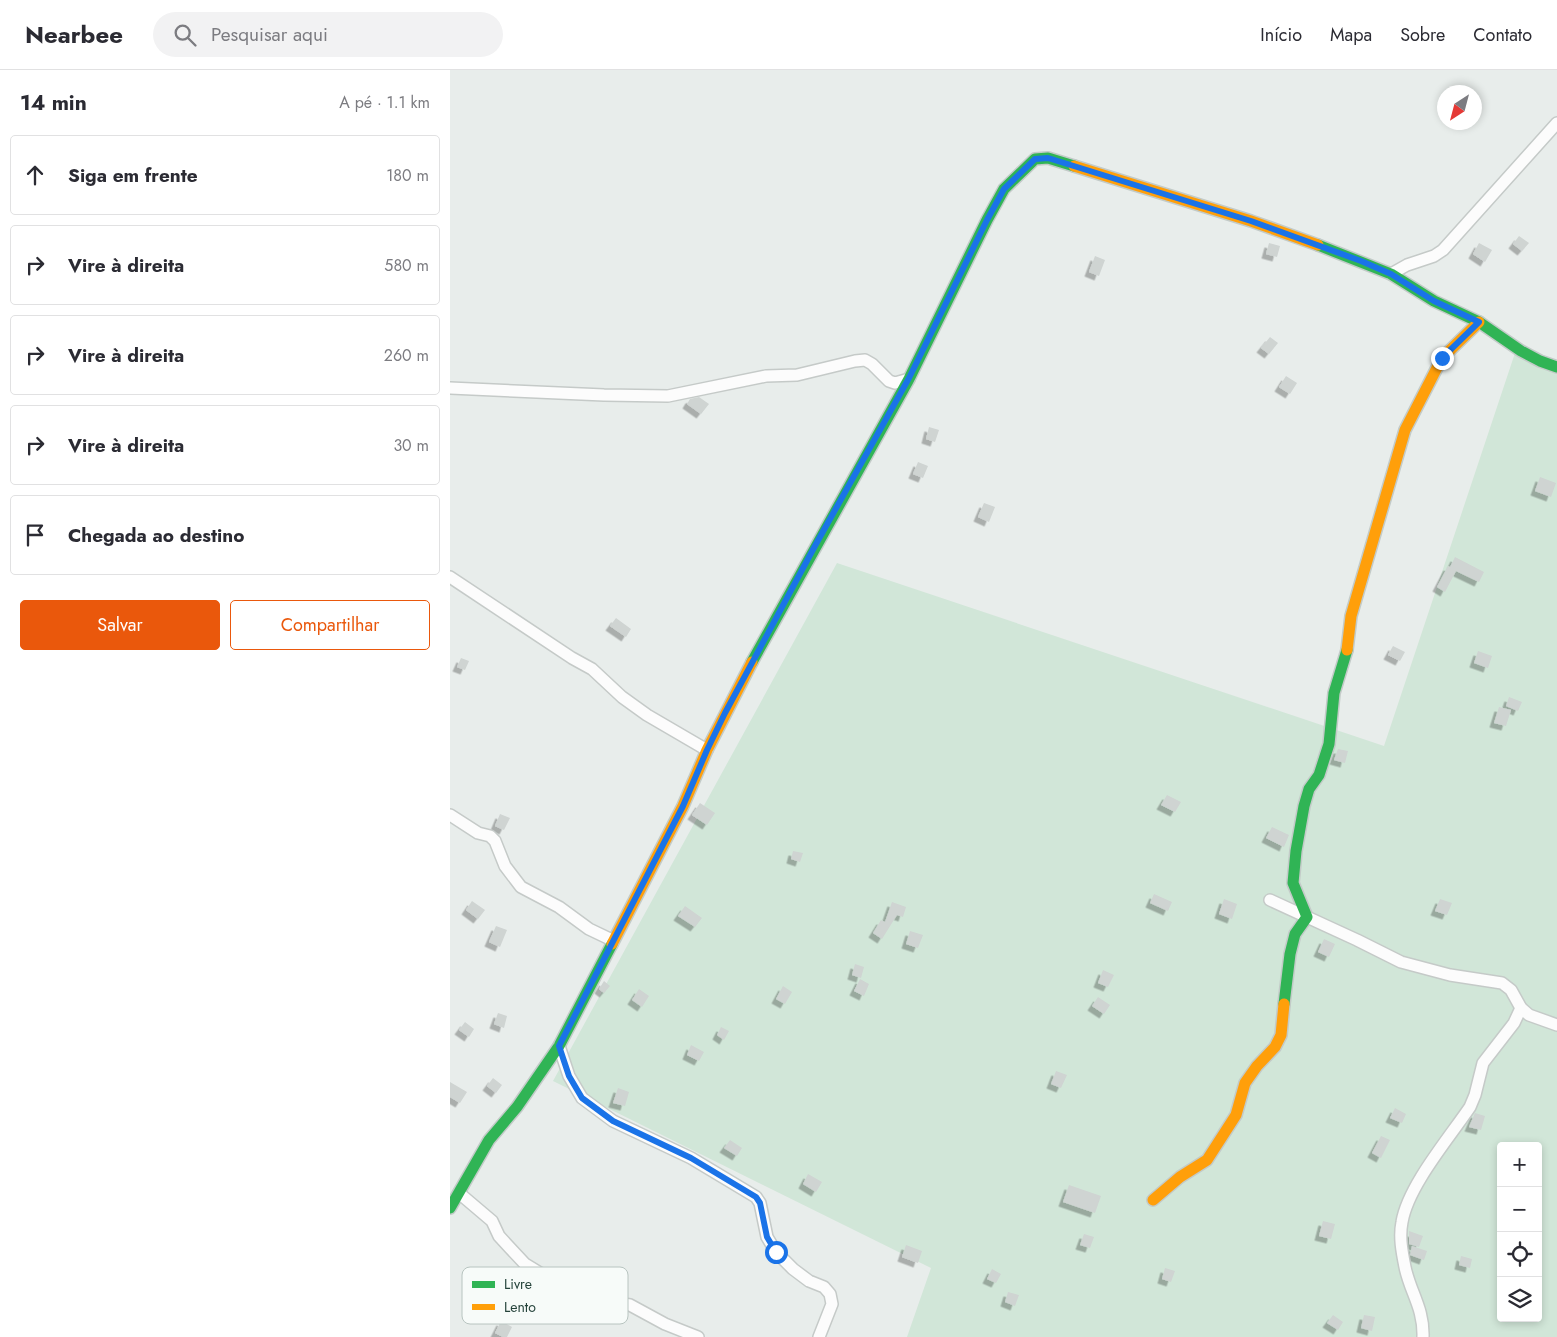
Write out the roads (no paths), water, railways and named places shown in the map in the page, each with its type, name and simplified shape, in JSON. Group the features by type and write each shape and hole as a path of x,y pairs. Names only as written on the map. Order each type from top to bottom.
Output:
{"street":[{"path":"1391,274 1407,265 1434,256 1443,250 1557,122"},
{"path":"450,1208 489,1140 517,1107 559,1046 612,940 683,806 707,750 754,658 909,378 987,220 1004,189 1035,159 1048,158 1251,221 1361,261 1391,274 1434,301 1479,322 1521,351 1557,367"},
{"path":"1307,917 1293,883 1296,851 1304,806 1309,789 1319,775 1329,744 1334,693 1348,648 1352,616 1405,430 1442,358 1479,322"},
{"path":"450,388 668,396 766,376 798,374 855,360 865,360 872,364 889,381 894,383 909,378"},
{"path":"450,577 572,658 592,669 622,697 647,715 707,750"},
{"path":"450,815 478,833 490,836 495,841 505,866 521,887 559,907 589,929 612,940"},
{"path":"1270,900 1401,962 1450,975 1502,983 1511,990 1521,1008 1529,1015 1557,1025"},
{"path":"1152,1200 1180,1177 1207,1160 1236,1114 1245,1083 1257,1066 1275,1047 1281,1035 1289,964 1295,934 1307,917"},
{"path":"1423,1337 1423,1325 1417,1300 1406,1272 1401,1247 1401,1222 1408,1201 1417,1184 1470,1107 1475,1096 1483,1063 1514,1024 1521,1008"},
{"path":"559,1046 569,1076 582,1098 613,1121 691,1158 756,1197 760,1203 767,1237 776,1252 793,1269 809,1281 824,1287 830,1294 832,1304 819,1337"},
{"path":"459,1192 492,1221 500,1236 510,1248 531,1267"},
{"path":"628,1305 665,1324 698,1337"}]}
